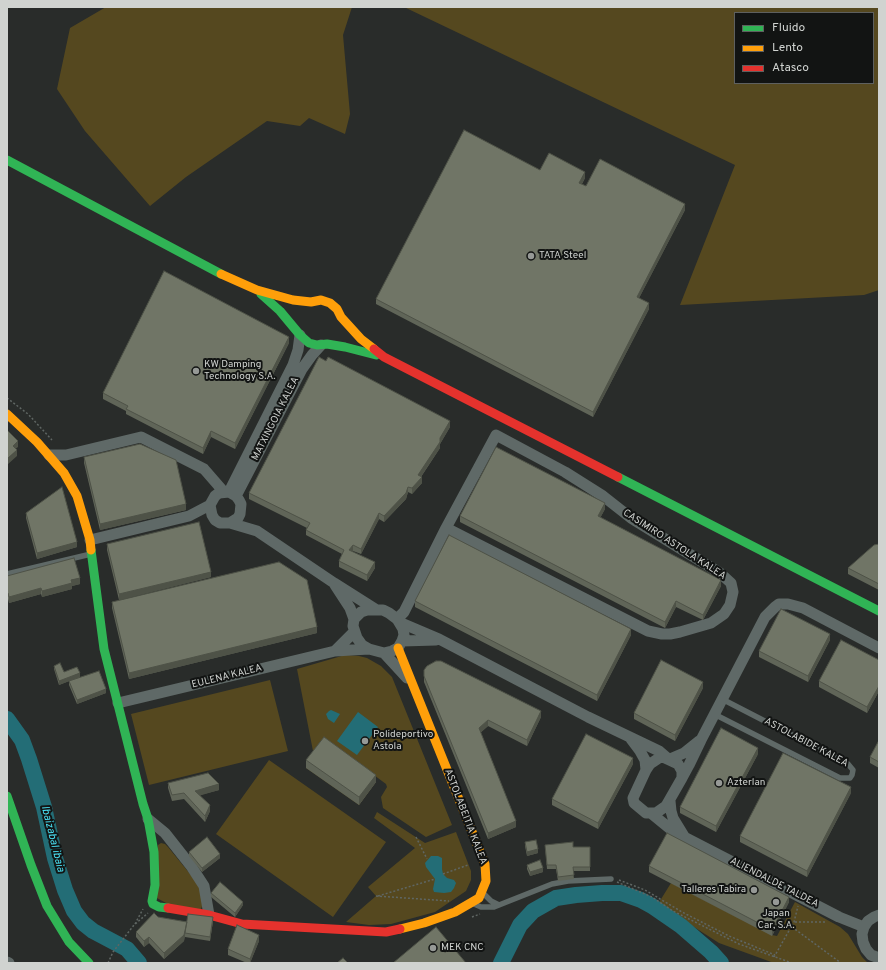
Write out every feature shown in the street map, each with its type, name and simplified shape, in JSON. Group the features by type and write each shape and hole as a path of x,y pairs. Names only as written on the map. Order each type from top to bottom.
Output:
{"street":[{"path":"7,160 219,273 257,290 293,300 311,302 321,300 330,303 337,309 341,317 361,339 384,357 879,611"},
{"path":"257,290 280,311 309,343 351,348 384,357"},
{"path":"299,333 299,315 303,307 311,302"},
{"path":"324,345 333,341 339,333 341,317"},
{"name":"MATXINGOIA KALEA","path":"221,499 293,365 298,350 299,333"},
{"name":"MATXINGOIA KALEA","path":"221,499 302,369 312,355 324,345"},
{"path":"7,414 37,442 64,472 77,496 90,540 104,649 143,804 148,819 164,833 204,886 209,915"},
{"name":"CASIMIRO ASTOLA KALEA","path":"395,618 400,608 408,602 446,528 496,435 565,472 603,496 631,518 720,572 731,583 733,592 730,605 724,614 711,623 670,634 648,631 446,528"},
{"path":"49,455 66,455 141,437 204,469 221,499 220,522 230,523 258,531"},
{"path":"64,472 67,465 82,451"},
{"path":"90,540 189,516 221,499 239,500 241,510 258,531 375,610 439,639 588,717 660,751 681,767 682,778"},
{"path":"230,523 238,518 241,510"},
{"path":"334,583 350,608 354,619 354,632 362,645 369,649 384,653 392,651 400,644 439,639"},
{"name":"ALIENDALDE TALDEA","path":"652,814 661,810 670,800 698,749 714,714 765,616 775,606 779,604 788,604 803,608 879,648"},
{"path":"354,619 361,612 375,610"},
{"path":"395,618 403,629 400,644"},
{"path":"335,651 354,632"},
{"name":"ASTOLABEITIA KALEA","path":"148,819 154,852 155,885 152,901 153,904 159,907 209,915 242,924 386,932 424,923 455,912 479,898 486,880 485,864 410,680 400,644"},
{"name":"EULENA KALEA","path":"118,703 335,651 369,649"},
{"name":"ASTOLABEITIA KALEA","path":"384,653 410,680"},
{"path":"629,737 645,760 646,770"},
{"name":"ALIENDALDE TALDEA","path":"701,740 689,750 668,758 659,758 646,770 633,800 641,810 652,814 674,832 839,917 864,927"},
{"path":"7,796 47,906 69,942 89,963"},
{"path":"670,800 670,811 675,824 684,837"},
{"path":"879,915 868,921 862,934 866,949 871,954 879,958"}],"lane":[{"path":"7,574 92,554"},
{"name":"ASTOLABIDE KALEA","path":"714,714 840,778 850,778 852,775 853,770 848,764 722,699"},
{"path":"470,903 489,908 552,884 568,882 614,881"},
{"path":"481,891 486,897 499,905"}],"path":[{"path":"416,837 427,859"},
{"path":"443,874 468,864"},
{"path":"435,879 376,896 453,901"},
{"path":"614,881 618,880 645,890 682,912 729,936 776,955"},
{"path":"614,881 652,898 673,911 739,944 792,963"},
{"path":"774,957 792,927 799,904"},
{"path":"108,963 113,952 134,925 151,911"},
{"path":"473,916 480,914"},
{"path":"794,922 831,922"},
{"path":"792,927 840,963"}],"shaded area":[{"path":"106,7 352,7 343,35 350,114 345,134 309,118 300,126 267,121 186,177 150,206 85,131 57,89 70,28"},
{"path":"404,7 879,7 879,290 864,295 680,305 735,165"},
{"name":"Polideportivo Astola","path":"345,655 367,658 381,666 392,677 452,825 426,837 383,808 381,797 387,787 386,784 351,758 376,782 359,805 306,768 316,754 313,751 297,669"},
{"path":"270,680 288,751 149,785 131,714"},
{"path":"269,760 386,842 333,917 216,834"},
{"path":"377,812 425,843 456,832 471,871 471,880 466,891 435,912 391,924 369,925 346,922 376,896 368,887 415,848 374,818"},
{"path":"161,843 168,847 199,885 204,901 201,909 179,910 155,897 158,845"},
{"path":"671,883 772,935 777,936 795,902 840,927 848,934 862,957 868,963 774,963 719,943 658,904"}],"water":[{"path":"331,710 340,714 334,723 328,719 326,714"},
{"path":"358,712 378,727 357,755 337,741"},
{"path":"431,856 438,856 442,858 443,874 447,878 454,880 456,883 451,892 434,892 433,889 435,879 426,867 425,863"}],"building":[{"name":"TATA Steel","path":"464,130 540,170 549,153 585,172 579,183 586,186 600,159 685,204 637,297 649,303 593,412 376,299"},
{"name":"KW Damping Technology S.A.","path":"164,271 289,337 235,443 211,431 203,448 126,409 128,406 103,393"},
{"path":"319,357 326,361 328,357 450,421 440,438 440,442 418,475 422,477 412,488 408,487 406,493 384,516 379,513 361,549 353,545 349,550 375,562 367,575 339,561 344,550 306,530 310,523 249,493"},
{"path":"7,430 18,441 13,446 17,450 7,459"},
{"path":"140,444 176,460 186,504 100,524 84,457"},
{"path":"496,447 605,503 598,516 721,580 703,615 676,601 665,622 460,516"},
{"path":"62,487 77,542 37,553 26,513"},
{"path":"199,522 211,572 119,594 107,544"},
{"path":"449,535 631,629 597,695 415,601"},
{"path":"879,544 879,584 848,568 874,545"},
{"path":"74,558 80,578 71,580 72,583 42,591 41,588 9,597 7,593 7,576"},
{"path":"279,562 307,580 317,627 129,673 112,602"},
{"path":"781,609 830,634 808,676 759,651"},
{"path":"841,640 879,660 879,686 867,707 819,681"},
{"path":"661,660 703,682 675,735 634,713"},
{"path":"436,661 441,661 541,711 527,740 488,720 479,728 516,821 488,833 424,676 424,670 427,666"},
{"path":"60,663 64,672 77,667 80,673 59,681 54,666"},
{"path":"99,671 106,689 77,700 69,681"},
{"name":"Azterlan","path":"721,728 758,748 716,826 680,807"},
{"path":"586,734 633,758 598,823 552,799"},
{"path":"324,737 376,775 359,797 306,760"},
{"path":"879,742 879,762 870,757"},
{"path":"783,753 851,787 807,871 740,836"},
{"path":"208,773 219,784 195,791 210,805 205,816 184,793 172,795 168,783"},
{"path":"667,833 789,897 772,930 649,866"},
{"path":"207,837 220,854 202,868 189,852"},
{"path":"536,840 538,849 527,852 525,842"},
{"path":"573,842 573,847 590,847 590,867 573,867 574,875 558,877 556,865 547,865 545,845"},
{"path":"540,860 543,868 530,872 527,865"},
{"path":"220,882 243,902 235,913 211,893"},
{"path":"154,913 158,917 187,922 184,935 164,953 149,937 144,941 136,932"},
{"path":"188,914 213,917 210,937 185,933"},
{"path":"237,925 259,935 250,959 228,949"},
{"name":"MEK CNC","path":"436,927 466,963 393,963"},
{"path":"343,958 348,963 337,963"}],"waterway":[{"name":"Ibaizabal ibaia","path":"7,719 22,740 29,759 44,807 55,858 65,890 74,911 83,923 93,931 127,949 139,963"},
{"name":"Ibaizabal ibaia","path":"501,963 520,925 533,911 556,898 602,893 621,893 641,900 652,906 681,926 711,952 721,963"}],"traffic: fast":[{"path":"7,160 221,274"},
{"path":"261,294 280,311 300,335 309,343 345,347 376,355"},
{"path":"618,477 879,611"},
{"path":"91,550 104,649 148,819 154,852 155,885 152,901 153,904 159,907 168,908"},
{"path":"7,796 47,906 69,942 89,963"}],"traffic: slow":[{"path":"221,274 257,290 293,300 311,302 321,300 330,303 337,309 341,317 361,339 374,349"},
{"path":"7,414 37,442 64,473 77,496 90,540 91,550"},
{"path":"398,648 485,864 486,881 479,898 455,912 424,923 400,929"}],"traffic: jam":[{"path":"374,349 384,357 618,477"},
{"path":"168,908 209,915 242,924 386,932 400,929"}],"place":[{"name":"TATA Steel","path":"531,256"},
{"name":"KW Damping Technology S.A.","path":"196,371"},
{"name":"Polideportivo Astola","path":"365,741"},
{"name":"Azterlan","path":"719,783"},
{"name":"Talleres Tabira","path":"754,890"},
{"name":"Japan Car, S.A.","path":"776,902"},
{"name":"MEK CNC","path":"433,948"}]}
